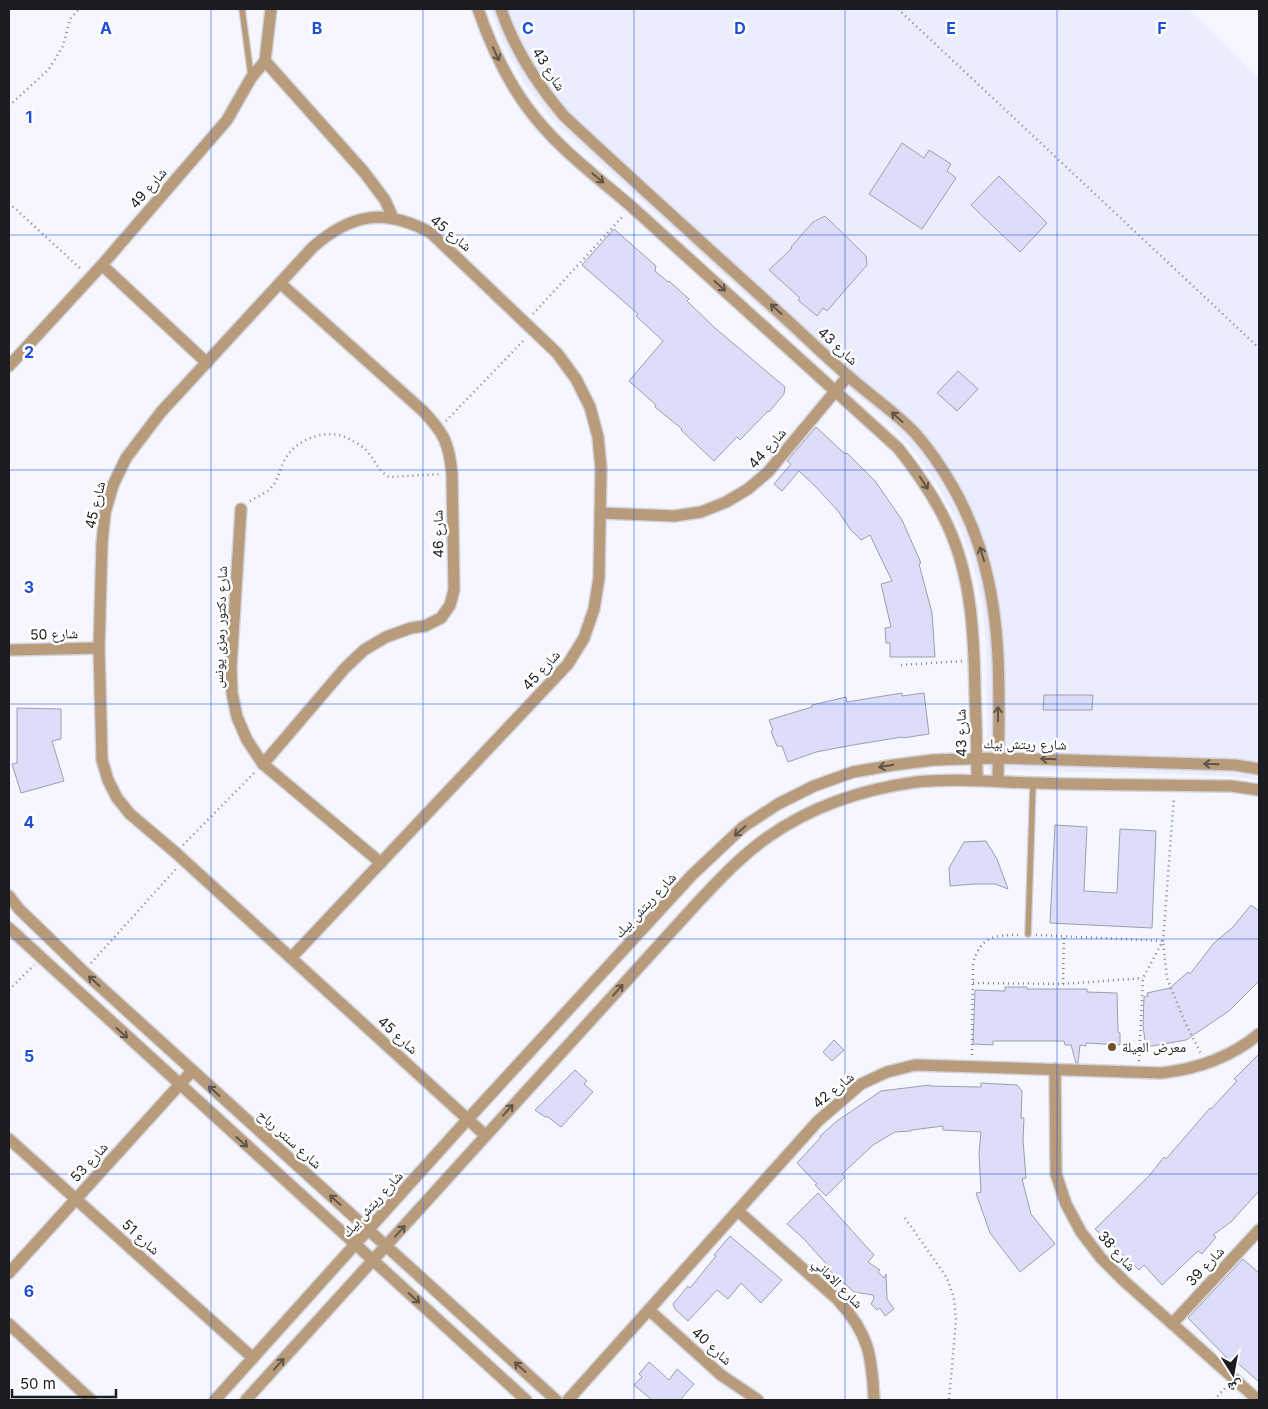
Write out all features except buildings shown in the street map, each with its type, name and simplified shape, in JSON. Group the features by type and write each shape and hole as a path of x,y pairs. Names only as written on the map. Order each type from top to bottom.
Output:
{"street":[{"path":"271,9 265,61 364,172 385,200 393,218"},
{"name":"شارع 43","path":"478,9 496,56 511,83 528,108 564,147 898,448 934,498 948,525 956,547 966,584 971,614 975,660 977,780"},
{"name":"شارع 43","path":"501,9 516,47 530,71 564,116 848,376 914,433 952,486 967,515 979,545 993,600 998,640 998,781"},
{"name":"شارع 49","path":"9,366 102,265 226,120 251,78 265,61"},
{"name":"شارع 45","path":"291,958 568,664 584,638 594,608 599,578 601,468 598,437 590,407 576,379 557,353 431,233 413,223 393,218 372,218 350,222 330,232 280,283 161,412 126,458 113,485 105,513 102,543 99,648 102,760 108,780 117,798 130,814 180,856 291,958 485,1135"},
{"path":"102,265 207,363"},
{"name":"شارع 46","path":"263,764 346,668 364,650 386,637 411,628 425,626 440,618 450,605 454,590 451,458 439,428 423,411 280,283"},
{"name":"شارع 44","path":"600,513 674,516 701,512 726,502 748,489 768,472 848,376"},
{"name":"شارع دكتور رمزى يونس","path":"241,509 231,667 232,693 237,717 247,740 263,764 381,863"},
{"name":"شارع 50","path":"9,650 99,648"},
{"name":"شارع ريتش بيك","path":"215,1400 468,1119 692,875 743,827 778,804 814,786 853,772 933,760 998,758 1235,765 1259,769"},
{"path":"246,1400 699,901 743,857 768,837 796,820 825,806 855,795 886,787 918,782 977,780 1033,783 1231,786 1259,790"},
{"name":"شارع سنتر رباح","path":"9,896 19,909 83,971 556,1400"},
{"path":"9,928 40,959 526,1400"},
{"name":"شارع 42","path":"568,1400 818,1121 861,1084 887,1072 915,1065 1161,1073 1184,1070 1206,1064 1228,1055 1259,1034"},
{"name":"شارع 38","path":"1055,1069 1056,1174 1066,1204 1081,1232 1101,1258 1258,1400"},
{"name":"شارع 53","path":"9,1273 192,1071"},
{"name":"شارع 51","path":"9,1139 254,1358"},
{"name":"شارع الاماني","path":"738,1211 838,1300 852,1315 862,1332 869,1351 873,1370 874,1400"},
{"name":"شارع 39","path":"1172,1324 1257,1237"},
{"name":"شارع 40","path":"649,1310 722,1375 758,1400"},
{"path":"9,1324 91,1400"}],"lane":[{"path":"242,9 251,78"},
{"path":"1028,934 1033,783"}],"path":[{"path":"9,106 49,69 63,46 70,19 79,9"},
{"path":"898,9 1259,348"},
{"path":"9,203 90,278"},
{"path":"439,428 632,207"},
{"path":"241,509 246,503 270,489 279,477 284,461 295,446 311,437 330,434 348,438 364,448 382,473 389,477 452,474"},
{"path":"901,665 975,660"},
{"path":"83,971 180,856 263,764"},
{"path":"1174,785 1162,940 1167,978 1184,1020 1206,1064"},
{"path":"972,1067 973,963 976,952 984,942 995,936 1028,934 1162,940"},
{"path":"1063,984 1064,936"},
{"path":"1138,1072 1143,978 1162,940"},
{"path":"9,990 40,959"},
{"path":"973,983 1063,984 1143,978"},
{"path":"905,1218 947,1278 954,1298 956,1320 949,1400"},
{"path":"1214,1400 1234,1379"}],"shaded area":[{"path":"491,9 1188,9 1259,79 1259,780 1184,774 988,770 986,642 982,601 972,561 958,522 938,486 915,452 887,421 556,124 525,84 501,39"}],"place":[{"name":"معرض العيلة","path":"1112,1047"}]}
